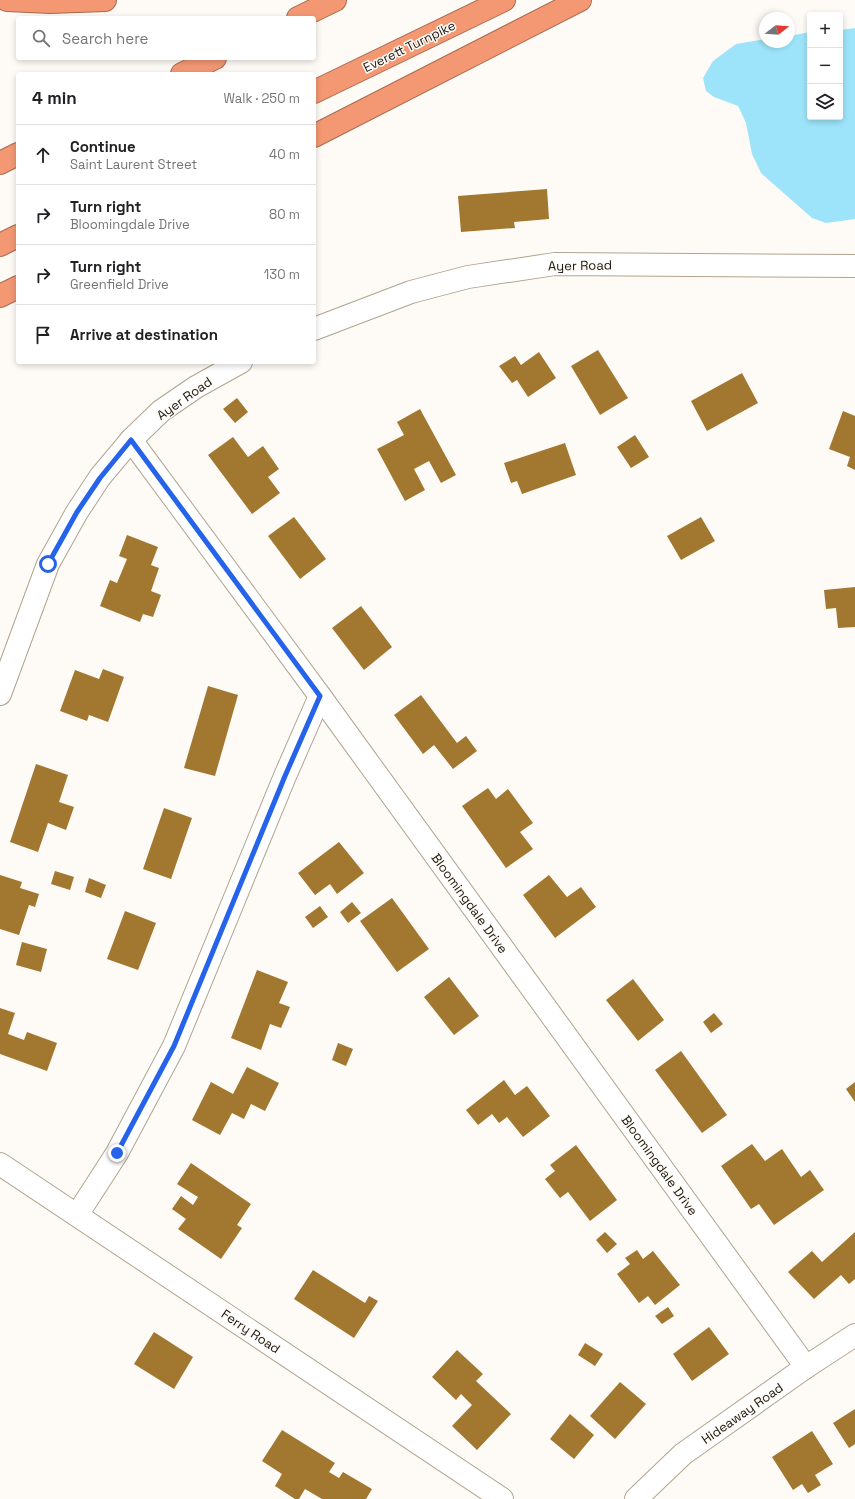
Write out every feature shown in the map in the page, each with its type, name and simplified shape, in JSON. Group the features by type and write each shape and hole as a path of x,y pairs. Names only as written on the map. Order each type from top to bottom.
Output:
{"highway":[{"path":"7,0 50,2 105,0"},
{"path":"302,16 335,0"},
{"name":"Everett Turnpike","path":"316,91 504,0"},
{"path":"316,135 580,0"},
{"path":"186,72 211,60"},
{"path":"0,162 16,155"},
{"path":"0,245 16,237"},
{"path":"0,296 16,288"}],"street":[{"name":"Ayer Road","path":"316,328 411,292 468,277 555,264 855,266"},
{"name":"Ayer Road","path":"0,694 48,564 77,512 100,478 131,440 161,411 196,387 237,364"},
{"name":"Bloomingdale Drive","path":"131,440 320,696 806,1367"},
{"path":"77,1215 117,1153 174,1046 285,776 320,696"},
{"name":"Ferry Road","path":"0,1164 502,1499"},
{"name":"Hideaway Road","path":"636,1499 683,1454 806,1367 855,1335"}],"water":[{"path":"855,28 855,219 826,223 812,218 761,173 752,154 746,123 738,106 714,97 706,91 703,78 713,61 736,44 759,40 759,48 795,48 795,35 807,33 807,120 843,120 843,30"}],"building":[{"path":"547,189 549,219 514,222 515,228 461,232 458,196"},
{"path":"598,350 628,398 600,415 571,366"},
{"path":"539,352 556,378 528,397 517,380 512,383 499,366 515,356 521,365"},
{"path":"742,373 758,403 707,431 691,401"},
{"path":"237,398 248,412 235,423 223,409"},
{"path":"420,409 456,475 441,483 429,461 414,469 425,490 405,501 377,449 404,435 397,422"},
{"path":"843,411 855,416 855,470 847,466 850,457 829,449"},
{"path":"635,435 649,457 631,468 617,447"},
{"path":"233,437 248,457 263,446 279,469 268,477 280,493 252,514 208,455"},
{"path":"565,443 576,475 522,494 517,481 511,483 504,463"},
{"path":"294,517 326,559 300,579 268,536"},
{"path":"701,517 715,541 681,560 667,536"},
{"path":"127,535 158,547 151,565 159,568 151,591 161,595 153,617 143,614 140,622 100,606 110,580 117,583 127,559 119,556"},
{"path":"855,587 855,627 838,628 836,608 826,609 824,590"},
{"path":"361,606 392,647 364,670 332,628"},
{"path":"103,669 124,677 108,722 89,715 87,721 60,711 75,670 99,679"},
{"path":"208,686 238,695 215,776 184,768"},
{"path":"421,695 457,743 466,736 477,751 453,769 434,745 423,754 394,715"},
{"path":"36,764 68,775 59,802 74,807 66,830 48,823 38,852 10,842"},
{"path":"488,788 496,799 508,789 533,823 520,832 533,849 506,868 462,806"},
{"path":"164,808 192,818 171,879 143,869"},
{"path":"339,842 364,873 337,894 330,884 315,895 298,873"},
{"path":"55,871 74,877 70,890 51,884"},
{"path":"0,875 22,882 20,888 39,894 35,907 29,905 19,935 0,929"},
{"path":"549,875 567,897 581,887 596,907 555,938 523,895"},
{"path":"89,878 106,885 101,898 85,892"},
{"path":"392,898 429,949 397,972 360,921"},
{"path":"352,902 361,913 348,923 340,912"},
{"path":"320,906 328,917 313,928 305,917"},
{"path":"125,911 156,923 138,970 107,959"},
{"path":"22,942 47,949 41,972 16,965"},
{"path":"257,970 288,982 279,1003 290,1007 281,1028 270,1024 261,1050 231,1038"},
{"path":"449,977 479,1016 454,1035 424,997"},
{"path":"633,979 664,1020 638,1041 606,1000"},
{"path":"0,1008 15,1013 8,1034 24,1040 27,1032 57,1043 47,1071 0,1054"},
{"path":"714,1013 723,1024 711,1033 703,1022"},
{"path":"338,1043 353,1049 346,1066 332,1060"},
{"path":"681,1051 727,1115 702,1133 655,1070"},
{"path":"247,1067 279,1083 265,1111 251,1104 244,1119 232,1113 220,1135 192,1120 211,1082 233,1094"},
{"path":"504,1080 515,1095 527,1086 550,1116 523,1137 507,1117 499,1123 492,1114 478,1125 466,1110"},
{"path":"855,1082 855,1102 846,1089"},
{"path":"752,1144 765,1161 782,1149 801,1177 810,1170 824,1190 774,1225 759,1204 751,1209 721,1166"},
{"path":"576,1145 617,1200 590,1221 568,1192 560,1198 545,1179 555,1171 550,1165"},
{"path":"191,1163 251,1204 237,1225 242,1228 221,1259 178,1229 186,1219 172,1209 181,1196 193,1205 198,1197 177,1184"},
{"path":"605,1232 617,1244 607,1253 596,1240"},
{"path":"855,1232 855,1279 849,1284 841,1275 814,1299 788,1272 812,1251 822,1262"},
{"path":"637,1250 643,1259 653,1251 680,1285 655,1305 648,1296 639,1303 617,1274 630,1264 625,1258"},
{"path":"313,1270 365,1303 369,1296 378,1301 354,1338 294,1299"},
{"path":"668,1307 674,1316 662,1324 655,1316"},
{"path":"709,1327 729,1354 692,1381 673,1354"},
{"path":"154,1332 193,1357 174,1389 134,1364"},
{"path":"585,1343 603,1354 595,1366 578,1355"},
{"path":"457,1350 483,1374 476,1381 511,1414 477,1450 452,1426 472,1405 461,1394 456,1400 432,1377"},
{"path":"620,1382 646,1404 615,1439 590,1416"},
{"path":"855,1409 855,1444 849,1448 833,1423"},
{"path":"570,1414 594,1435 574,1459 550,1439"},
{"path":"282,1430 335,1463 329,1472 339,1478 343,1472 372,1489 366,1499 322,1499 305,1489 299,1499 295,1499 275,1486 282,1474 262,1461"},
{"path":"812,1431 833,1464 815,1475 821,1485 808,1493 802,1484 793,1490 772,1457"}],"route":[{"path":"48,564 77,512 100,478 131,440 320,696 285,776 174,1046 117,1153"}]}
